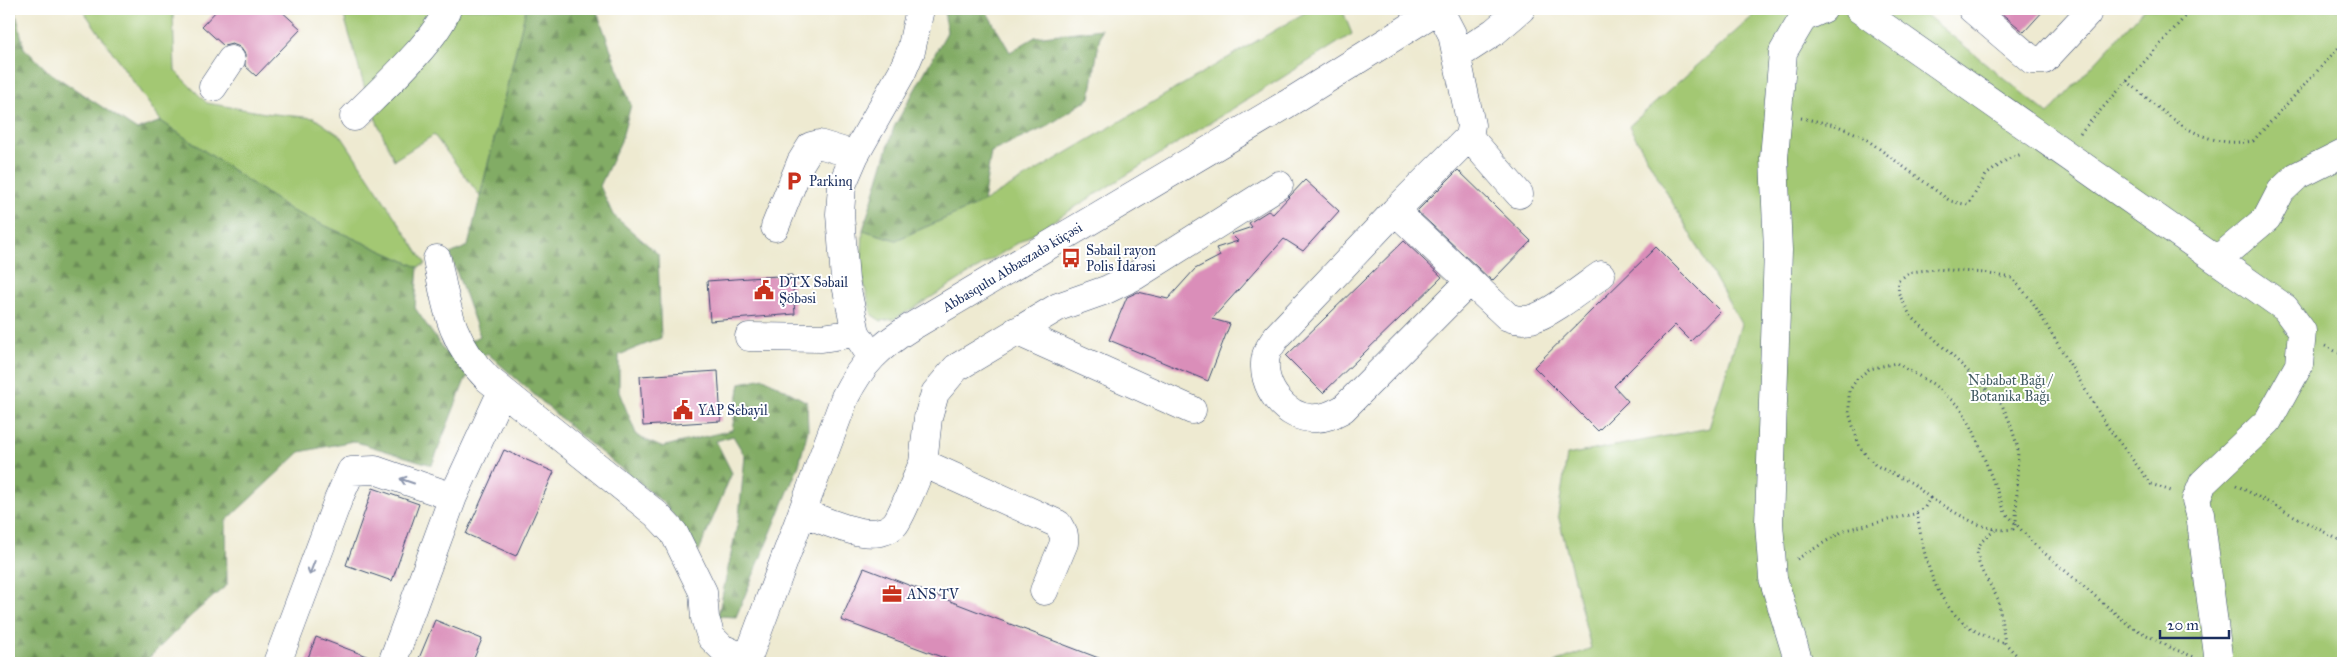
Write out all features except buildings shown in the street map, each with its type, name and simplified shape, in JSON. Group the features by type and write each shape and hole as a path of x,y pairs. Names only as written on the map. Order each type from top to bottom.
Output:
{"street":[{"path":"354,117 429,39 444,17 447,9"},
{"path":"871,356 856,333 845,280 840,214 842,185 855,155 902,72 911,51 920,9"},
{"path":"1439,9 1452,34 1471,125 1469,137 1395,211 1278,336 1266,354 1265,365 1270,387 1277,399 1293,413 1303,417 1317,418 1331,415 1343,409 1469,282"},
{"name":"Abbasqulu Abbaszadə küçəsi","path":"747,661 845,397 856,376 871,356 912,327 1287,104 1439,9"},
{"path":"1457,56 1494,32 1521,9"},
{"path":"1799,663 1773,578 1769,523 1778,250 1774,158 1783,52 1803,18 1823,9"},
{"path":"1859,9 2285,308 2302,331 2299,365 2268,421 2203,483 2196,500 2200,514 2212,662"},
{"path":"1972,9 2032,60 2044,60 2087,14 2086,9"},
{"path":"213,87 231,60"},
{"path":"1469,137 1520,194"},
{"path":"775,227 801,162 811,146 819,144 855,155"},
{"path":"2217,260 2267,218 2281,191 2297,176 2343,153"},
{"path":"803,513 862,533 883,531 895,523 923,464 928,418 934,393 956,368 1058,307 1106,290 1135,276 1279,185"},
{"path":"1395,211 1508,317 1518,320 1532,319 1601,276"},
{"path":"437,259 446,309 456,336 472,363 502,391 656,514 674,533 703,592 705,618 711,637 722,648 747,661"},
{"path":"1016,331 1192,410"},
{"path":"749,337 822,338 856,333"},
{"path":"392,663 453,497 502,391"},
{"path":"923,464 1058,524 1064,535 1064,543 1044,591"},
{"path":"277,663 338,500 351,471 375,470 453,497"}],"path":[{"path":"2063,152 2192,9"},
{"path":"2127,81 2179,126 2208,138 2235,144 2253,141 2343,43"},
{"path":"1778,113 1835,125 1862,136 1950,201 1968,205 1986,175 2008,159 2025,152 2041,137"},
{"path":"2196,500 2151,484 2107,426 2032,301 2012,278 1984,273 1936,269 1910,272 1900,280 1898,292 1910,315 2001,404 2009,420 2018,448 2016,523 2013,529 1995,530 1977,524 1930,498 1912,483 1875,465 1860,448 1849,413 1849,391 1857,379 1869,369 1896,363 1933,384 1961,408 1974,432 2002,505 2016,523 2035,545 2130,626 2169,647 2212,662"},
{"path":"2219,468 2233,483 2343,542"},
{"path":"1773,578 1798,558 1845,530 1917,513 1926,507 1930,498"},
{"path":"1917,513 1922,540 1936,591 1959,620 1987,638 2005,643 2024,663"},
{"path":"1995,530 1981,542 1977,551 1982,572 1998,599 2005,643"},
{"path":"2338,663 2343,660"}],"green space":[{"path":"9,9 15,9 24,48 49,72 137,130 161,121 292,211 418,267 415,308 446,353 480,336 450,254 468,246 526,9 596,9 631,105 621,141 600,186 613,215 658,254 661,338 619,355 619,392 637,436 661,447 732,430 740,383 764,378 807,402 808,430 799,465 736,617 718,616 739,516 745,456 733,436 716,441 732,473 699,551 665,504 583,438 487,353 465,380 432,465 353,441 300,452 226,521 227,585 193,614 144,663 9,663"},
{"path":"86,9 176,9 173,14 175,71 207,103 265,113 314,118 342,137 426,264 418,267 292,211 161,121 85,13"},
{"path":"342,9 438,9 367,96"},
{"path":"454,9 526,9 480,196 434,135 394,160 374,115"},
{"path":"944,9 985,9 1010,52 1035,37 1101,29 1090,98 1046,127 991,152 983,202 896,240 863,230 894,127 947,32"},
{"path":"1311,9 1342,9 1352,34 914,308 894,319 881,321 872,315 861,272 863,230 896,240 983,202"},
{"name":"Nəbabət Bağı / Botanika Bağı","path":"1761,9 1919,9 2048,114 2144,9 2343,9 2343,663 1554,663 1591,648 1558,515 1567,455 1709,428 1741,324 1629,126"}],"place":[{"name":"Parkinq","path":"794,181"},
{"name":"Səbail rayon Polis İdarəsi","path":"1071,258"},
{"name":"DTX Səbail Şöbəsi","path":"764,290"},
{"name":"YAP Sebayil","path":"683,410"},
{"name":"ANS TV","path":"892,594"}]}
